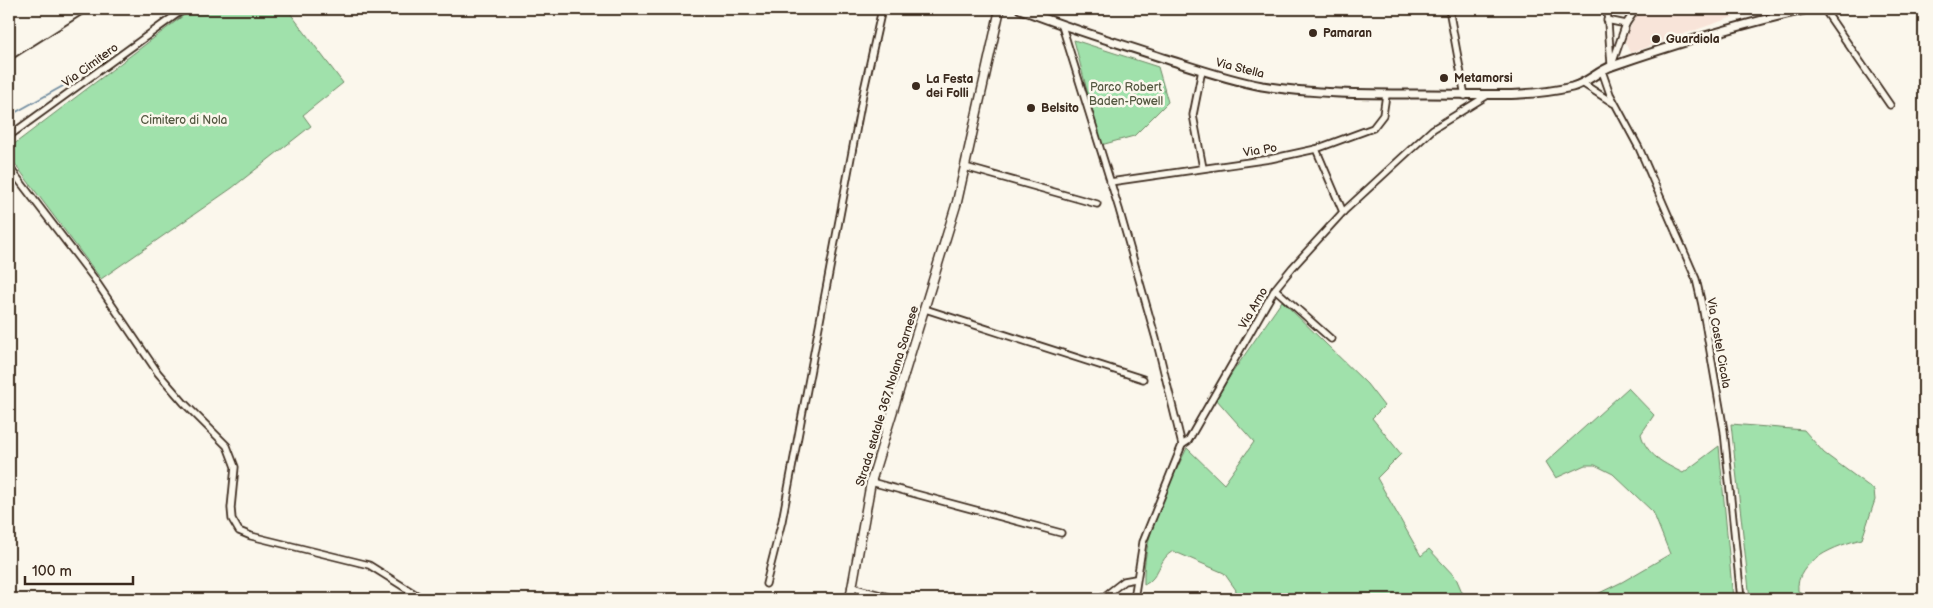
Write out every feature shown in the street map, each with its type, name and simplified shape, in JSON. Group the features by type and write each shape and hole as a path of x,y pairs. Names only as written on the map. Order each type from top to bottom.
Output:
{"main road":[{"name":"Strada statale 367 Nolana Sarnese","path":"850,599 871,482 957,202 1000,9"}],"street":[{"name":"Via Cimitero","path":"9,136 184,9"},
{"path":"766,584 782,521 882,9"},
{"name":"Via Stella","path":"1020,9 1062,26 1202,70 1260,85 1300,90 1386,95 1488,95"},
{"path":"1449,9 1465,96"},
{"path":"1607,9 1611,67"},
{"path":"1611,67 1626,24 1636,9"},
{"path":"1488,95 1556,90 1582,83 1611,67 1744,23 1808,9"},
{"path":"1824,9 1890,105"},
{"path":"1608,20 1626,24"},
{"path":"1062,26 1156,339 1182,445"},
{"path":"1202,70 1192,115 1203,168"},
{"name":"Via Castel Cicala","path":"1602,71 1616,106 1661,197 1696,279 1724,431 1742,599"},
{"path":"1582,83 1605,96 1616,106"},
{"name":"Via Po","path":"1110,182 1316,149 1373,128 1383,115 1386,95"},
{"name":"Via Arno","path":"1134,599 1135,579 1142,542 1182,445 1188,441 1276,289 1343,212 1442,121 1488,95"},
{"path":"1316,149 1343,212"},
{"path":"9,167 93,277 158,373 184,403 227,446 235,467 231,508 234,526 239,531 251,536 369,565 424,599"},
{"path":"965,167 1097,204"},
{"path":"1276,289 1331,339"},
{"path":"925,309 1143,379"},
{"path":"871,482 1061,533"},
{"path":"1101,599 1124,581 1135,579"},
{"path":"851,587 896,599"}],"shaded area":[{"path":"1640,9 1785,9 1761,14 1756,10 1747,12 1630,53 1625,42 1627,33"}],"green space":[{"name":"Cimitero di Nola","path":"192,9 287,9 343,83 303,115 311,126 232,188 101,279 9,156 9,148"},
{"name":"Parco Robert Baden-Powell","path":"1074,40 1158,67 1168,102 1134,136 1101,145"},
{"path":"1282,301 1367,384 1384,406 1372,418 1401,454 1377,478 1421,556 1429,549 1456,578 1465,599 1234,599 1236,590 1224,573 1173,551 1164,559 1153,578 1144,585 1144,567 1151,532 1171,480 1187,448 1224,484 1254,442 1216,399"},
{"path":"1628,388 1654,415 1641,434 1647,448 1663,462 1683,473 1719,446 1733,599 1587,599 1622,582 1670,554 1653,512 1613,474 1595,465 1585,465 1556,478 1546,462"},
{"path":"1731,424 1804,430 1824,453 1874,490 1875,500 1862,539 1830,550 1810,563 1803,571 1799,580 1798,591 1815,599 1750,599"}],"waterway":[{"path":"9,116 72,81"}],"railway":[{"path":"9,61 91,9"}],"place":[{"name":"Pamaran","path":"1313,33"},
{"name":"Guardiola","path":"1656,39"},
{"name":"Metamorsi","path":"1444,78"},
{"name":"La Festa dei Folli","path":"916,86"},
{"name":"Belsito","path":"1031,108"}]}
